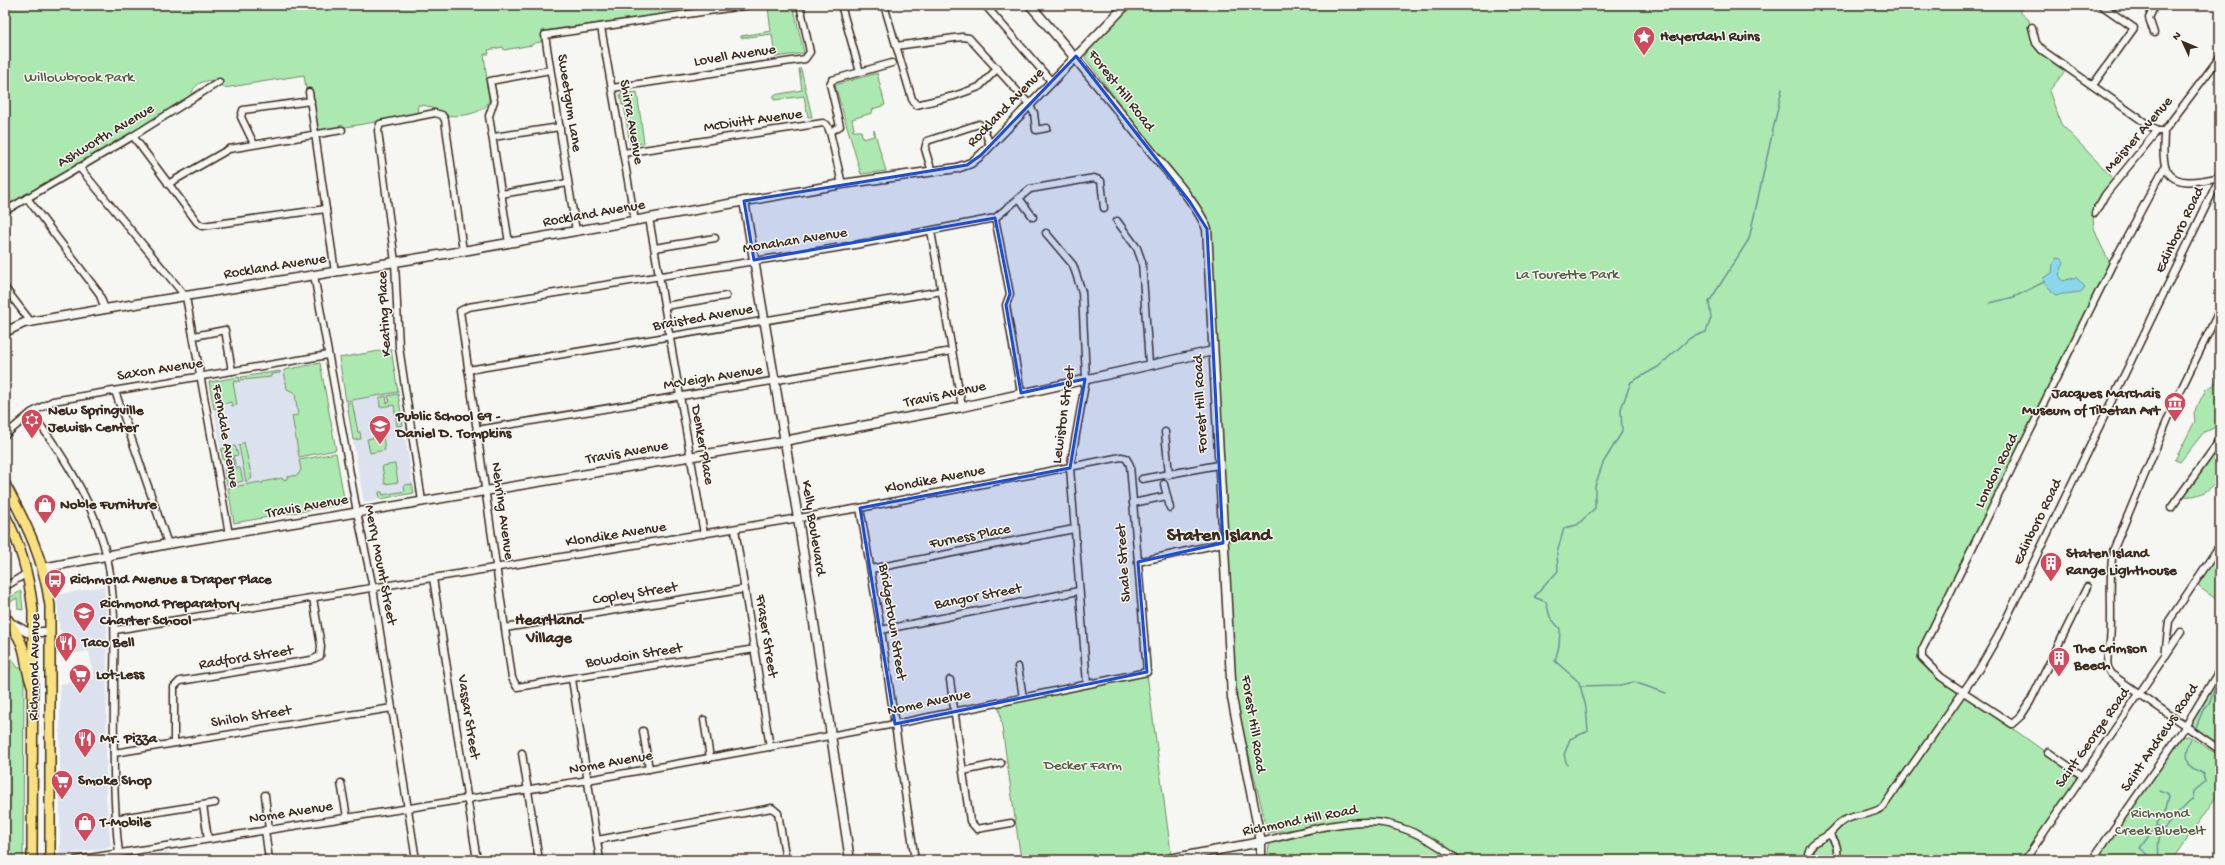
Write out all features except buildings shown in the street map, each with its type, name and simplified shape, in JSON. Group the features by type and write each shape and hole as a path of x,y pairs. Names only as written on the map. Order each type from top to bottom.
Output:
{"main road":[{"name":"Richmond Avenue","path":"5,484 28,526 43,568 50,606 50,860"},
{"name":"Richmond Avenue","path":"5,515 18,542 27,573 33,610 32,860"},
{"path":"6,619 21,643 26,658 26,673 33,688"}],"street":[{"path":"601,27 749,5"},
{"name":"Lovell Avenue","path":"612,88 805,59 810,52 800,5"},
{"path":"841,5 860,72"},
{"path":"884,5 912,99 916,105 954,96 979,87 998,68"},
{"path":"985,5 1052,82"},
{"name":"Forest Hill Road","path":"1030,5 1076,56 1163,166 1205,225 1208,237 1218,465 1232,698 1261,842 1261,860"},
{"name":"Rockland Avenue","path":"5,331 17,325 106,309 463,251 842,184 932,172 967,165 990,145 1126,5"},
{"path":"2093,86 2134,28 2101,5"},
{"path":"2154,33 2149,18 2155,5"},
{"name":"Sweetgum Lane","path":"576,231 545,35 601,27"},
{"name":"Shirra Avenue","path":"601,27 635,221"},
{"path":"2032,27 2036,43 2042,50 2160,131 2165,166 2176,178 2188,182 2220,177"},
{"path":"896,46 965,37 972,41 998,68 1029,104 1034,113 1036,130 1047,128"},
{"name":"Meisner Avenue","path":"2095,213 2105,195 2160,131 2220,57"},
{"path":"842,184 830,132 840,126 831,82 834,79 892,63"},
{"path":"509,243 489,116 494,102 490,80 550,70"},
{"name":"Ashworth Avenue","path":"5,211 133,136 219,82"},
{"path":"309,92 335,272"},
{"path":"254,144 241,117 243,110 310,101"},
{"name":"Keating Place","path":"422,501 399,347 396,262 378,131 379,125 435,113 442,115 445,120 463,251"},
{"name":"McDivitt Avenue","path":"623,153 823,123 827,125 830,132"},
{"path":"932,172 925,149 925,144 929,140 949,135 979,124 983,127 990,145"},
{"path":"493,137 560,127"},
{"path":"168,184 229,149 342,130"},
{"path":"133,136 197,222 204,226 326,209"},
{"name":"London Road","path":"1964,691 1941,677 1923,660 1922,650 2112,265 2165,166"},
{"path":"79,167 186,297"},
{"name":"Edinboro Road","path":"1807,860 1809,851 1814,842 1829,834 1846,819 1869,814 1883,807 1964,691 1998,636 2220,177"},
{"name":"Monahan Avenue","path":"459,314 462,308 931,231 995,218 1030,189 1094,178 1101,181 1104,208"},
{"path":"501,194 568,183"},
{"path":"27,198 99,293 106,309"},
{"path":"1019,198 1033,218"},
{"name":"Kelly Boulevard","path":"744,201 798,518 850,860"},
{"name":"Denker Place","path":"650,218 704,534"},
{"path":"995,218 1010,294 1006,305 1022,393"},
{"path":"1117,221 1136,248 1142,262 1149,364"},
{"path":"931,231 962,407"},
{"name":"Lewiston Street","path":"1046,233 1068,258 1080,284 1086,379 1070,468 1087,684"},
{"path":"655,248 715,238"},
{"name":"Merry Mount Street","path":"314,275 357,512 373,588 416,860"},
{"path":"5,288 31,322"},
{"name":"Braisted Avenue","path":"468,370 942,291"},
{"path":"664,306 726,296"},
{"name":"Ferndale Avenue","path":"186,297 229,534"},
{"path":"2220,309 2175,402 2113,551 2110,574 2111,629 2107,667 2111,674 2185,728 2220,750"},
{"name":"Nehring Avenue","path":"459,314 486,491 512,678 517,687"},
{"path":"194,336 225,330 232,371"},
{"name":"McVeigh Avenue","path":"477,430 952,351"},
{"name":"Travis Avenue","path":"43,568 168,544 784,441 962,407 1149,364 1213,351"},
{"name":"Saxon Avenue","path":"5,435 31,413 53,401 328,355"},
{"path":"115,391 168,544"},
{"path":"31,413 55,444 76,479 90,509 106,555 113,593 115,630 114,819 119,853"},
{"path":"1165,432 1169,474"},
{"path":"2171,508 2220,440"},
{"name":"Klondike Avenue","path":"115,630 860,508 1121,457"},
{"name":"Shale Street","path":"1121,457 1126,458 1130,465 1147,672"},
{"path":"1142,479 1218,465"},
{"path":"1164,484 1170,508"},
{"path":"1133,503 1167,496"},
{"name":"Bridgetown Street","path":"860,508 881,630 915,860"},
{"name":"Fraser Street","path":"735,529 756,649 770,747"},
{"name":"Furness Place","path":"871,570 1074,529"},
{"path":"1138,562 1223,543"},
{"name":"Saint George Road","path":"2025,860 2165,656 2168,621 2220,545"},
{"path":"5,587 27,573"},
{"name":"Vassar Street","path":"433,578 477,860"},
{"path":"1964,691 2012,724 2021,716 2030,702 2087,587"},
{"name":"Copley Street","path":"505,628 745,589"},
{"name":"Bangor Street","path":"881,630 1079,591"},
{"name":"Radford Street","path":"174,743 174,687 180,681 311,660 320,656 321,646 313,598"},
{"path":"6,619 20,629 33,632 50,632"},
{"path":"2165,656 2181,632"},
{"name":"Bowdoin Street","path":"517,687 756,649"},
{"path":"1018,667 1023,697"},
{"name":"Saint Andrews Road","path":"2092,860 2185,728 2220,669"},
{"name":"Nome Avenue","path":"76,860 407,808 468,800 588,780 895,724 1147,672"},
{"path":"572,679 600,860"},
{"path":"950,680 970,821 974,828 981,829 1011,823"},
{"name":"Shiloh Street","path":"114,752 392,708"},
{"path":"704,720 710,758"},
{"path":"643,731 649,769"},
{"path":"2048,752 2083,776"},
{"path":"522,753 539,860"},
{"path":"963,771 1001,763"},
{"path":"341,783 347,818"},
{"path":"265,794 269,860"},
{"path":"114,819 215,803"},
{"path":"203,805 208,839"},
{"path":"597,840 772,808 778,813 786,860"},
{"name":"Richmond Hill Road","path":"1164,860 1197,857 1340,825 1373,822 1387,824 1416,834 1441,848 1458,860"},
{"path":"1829,834 1836,843 1838,853 1836,860"}],"highlighted area":[{"path":"1076,56 1190,202 1207,229 1223,543 1138,562 1147,672 895,724 860,508 1070,468 1085,379 1021,393 1006,305 1010,294 995,218 754,260 744,201 967,165 981,155"}],"shaded area":[{"path":"284,370 287,389 295,393 299,415 292,416 299,459 301,459 303,471 299,477 228,490 209,382"},
{"name":"Public School 69 - Daniel D. Tompkins","path":"398,392 414,493 364,502 346,401"},
{"path":"104,586 107,616 106,797 111,847 60,855 60,684 94,679 89,651 59,656 59,635 61,635 61,630 59,629 57,595"},
{"path":"169,852 170,860 118,860 161,853"}],"green space":[{"name":"Willowbrook Park","path":"5,5 728,5 542,31 541,42 504,50 503,47 488,50 489,54 484,54 489,99 484,108 465,115 447,115 430,107 418,105 417,115 322,131 318,128 312,89 306,89 304,75 224,88 219,80 204,81 194,88 190,98 5,207"},
{"path":"793,5 804,53 775,57 772,34 741,38 741,36 771,31 768,8"},
{"name":"La Tourette Park","path":"1132,5 2022,5 2020,12 2029,20 2033,40 2066,70 2049,91 2061,124 2114,179 2098,202 2094,211 2093,220 2094,228 2110,263 1919,652 1918,657 1926,668 1940,680 1967,696 2076,774 2076,780 2022,860 1463,860 1419,832 1402,824 1381,819 1360,819 1268,833 1235,698 1210,226 1194,201 1085,58 1090,46"},
{"path":"799,69 801,69 812,117 808,117 804,96 774,100 774,95 802,90"},
{"path":"877,73 885,105 873,109 872,113 852,119 853,131 861,131 863,139 874,136 874,130 886,171 861,174 835,85"},
{"path":"637,92 644,143 630,145 624,105 622,105 620,94"},
{"path":"391,349 398,392 346,401 339,358"},
{"path":"320,363 336,450 299,457 292,416 298,415 295,393 287,389 284,370"},
{"path":"280,371 280,373 271,374 271,377 242,380 241,377"},
{"path":"2220,372 2219,423 2212,429 2204,432 2180,462 2175,460 2195,421 2194,413 2206,389 2214,385"},
{"path":"239,377 240,381 233,382 237,405 232,406 231,402 217,405 217,408 214,409 209,382"},
{"path":"398,394 403,425 397,426 394,405 380,407 379,398 386,396 387,403 390,402 388,396"},
{"path":"352,402 358,432 360,432 361,439 353,440 347,403"},
{"path":"383,436 385,450 370,453 367,439"},
{"path":"244,442 252,478 246,482 239,446"},
{"path":"2220,443 2220,479 2203,493 2193,496 2182,496"},
{"path":"235,446 238,455 233,456 236,468 240,468 243,481 227,485 224,469 234,467 232,458 223,460 221,449"},
{"path":"336,453 345,504 234,523 228,488 260,482 262,484 263,482 282,478 283,480 287,479 287,477 298,475 301,470 299,460"},
{"path":"395,464 398,482 385,484 382,466"},
{"path":"412,484 414,493 380,499 379,492 382,492 383,495 405,491 404,485"},
{"path":"2220,549 2220,602 2199,587 2198,580"},
{"path":"21,591 23,610 18,609 17,598 7,604 11,608 5,609 5,600"},
{"path":"5,653 7,657 10,656 18,668 24,668 23,860 5,860"},
{"name":"Decker Farm","path":"1147,674 1171,853 1132,860 1021,860 999,706"},
{"path":"2220,675 2220,745 2193,726 2193,720"},
{"name":"Richmond Creek Bluebelt","path":"2188,736 2220,756 2220,791 2173,860 2096,860 2182,737"},
{"path":"1373,824 1405,833 1453,860 1267,860 1269,846 1272,843 1332,829"}],"water":[{"path":"2056,258 2062,259 2064,263 2059,275 2063,281 2076,277 2085,287 2081,292 2055,295 2044,282 2043,278 2052,273 2053,263"}],"waterway":[{"path":"1567,765 1564,755 1570,739 1588,731 1586,707 1579,682 1555,661 1559,646 1560,629 1550,617 1546,602 1534,597 1558,571 1557,553 1564,528 1577,525 1595,508 1595,486 1603,463 1622,432 1621,409 1631,382 1658,367 1690,338 1706,332 1711,318 1709,302 1749,239 1782,89"},
{"path":"1990,303 2014,297 2044,282"},
{"path":"2196,727 2203,710 2209,703 2220,677"},
{"path":"1580,686 1620,685 1634,682 1666,693"},
{"path":"2159,860 2158,848 2160,835 2175,816 2193,799 2194,791 2205,782 2203,774 2194,769 2189,763 2187,755 2191,739"},
{"path":"2160,791 2167,794 2169,797 2166,810 2156,823 2157,827 2164,829"},
{"path":"2155,860 2140,848 2156,826"}],"place":[{"name":"Heyerdahl Ruins","path":"1644,56"},
{"name":"Jacques Marchais Museum of Tibetan Art","path":"2175,422"},
{"name":"New Springville Jewish Center","path":"32,440"},
{"name":"Public School 69 - Daniel D. Tompkins","path":"380,446"},
{"name":"Noble Furniture","path":"45,524"},
{"name":"Staten Island Range Lighthouse","path":"2051,582"},
{"name":"Richmond Avenue & Draper Place","path":"55,600"},
{"name":"Richmond Preparatory Charter School","path":"84,632"},
{"name":"Taco Bell","path":"66,662"},
{"name":"The Crimson Beech","path":"2059,678"},
{"name":"Lot-Less","path":"80,694"},
{"name":"Mr. Pizza","path":"85,758"},
{"name":"Smoke Shop","path":"62,800"},
{"name":"T-Mobile","path":"85,842"}],"district":[{"name":"Staten Island","path":"1219,536"},
{"name":"Heartland Village","path":"549,630"}]}
